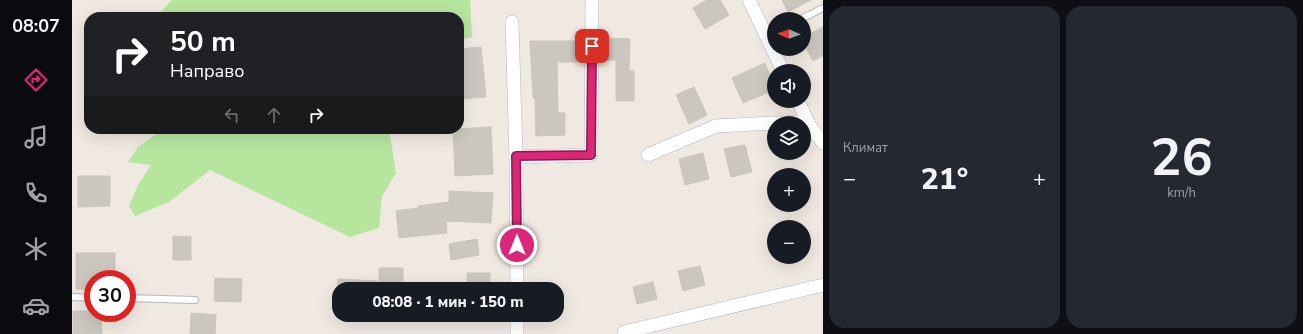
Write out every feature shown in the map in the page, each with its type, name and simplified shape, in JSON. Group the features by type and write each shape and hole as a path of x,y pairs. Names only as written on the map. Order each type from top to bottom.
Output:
{"street":[{"path":"516,156 591,155 592,0"},
{"path":"749,0 767,30"},
{"path":"512,22 516,156 517,282"},
{"path":"648,155 716,126 767,123"},
{"path":"811,126 823,143"},
{"path":"624,332 823,285"},
{"path":"517,322 518,334"}],"lane":[{"path":"811,14 823,8"},
{"path":"72,297 84,298"},
{"path":"136,298 195,300"}],"green space":[{"path":"172,0 470,0 472,37 464,39 464,12 161,12"},
{"path":"156,134 390,134 396,173 382,196 379,228 350,237 210,170 169,202 135,216 129,206 138,185 151,165 128,162 138,147"}],"building":[{"path":"707,0 720,0 729,15 705,29 693,8"},
{"path":"782,0 811,0 788,12"},
{"path":"823,27 823,56 813,61 810,56 811,33"},
{"path":"605,38 630,39 629,71 634,71 634,101 616,101 616,60 604,60"},
{"path":"530,41 578,41 577,62 557,62 558,113 565,113 565,135 536,136 535,98 533,98"},
{"path":"481,47 486,97 464,99 464,49"},
{"path":"765,63 767,68 767,93 743,103 732,78"},
{"path":"694,87 707,115 689,124 676,95"},
{"path":"491,127 493,174 455,176 453,134 464,134 464,128"},
{"path":"745,145 752,172 731,177 724,149"},
{"path":"703,153 709,179 685,185 679,159"},
{"path":"78,176 110,176 110,206 78,207"},
{"path":"449,191 493,193 491,223 446,221 447,233 399,238 396,211 419,208 418,206 449,202"},
{"path":"173,236 191,237 191,260 173,260"},
{"path":"477,239 479,255 451,260 449,244"},
{"path":"76,253 115,253 115,270 84,270 84,289 76,289"},
{"path":"700,266 705,285 683,291 678,271"},
{"path":"379,268 403,268 403,282 379,282"},
{"path":"467,273 490,273 490,282 467,282"},
{"path":"215,278 242,279 241,302 214,301"},
{"path":"338,279 377,281 377,282 338,282"},
{"path":"653,282 657,299 637,304 633,287"},
{"path":"73,311 84,311 84,322 101,322 102,334 73,334"},
{"path":"191,313 216,315 215,334 190,334"}],"route":[{"path":"517,245 516,156 591,155 592,46"}]}
